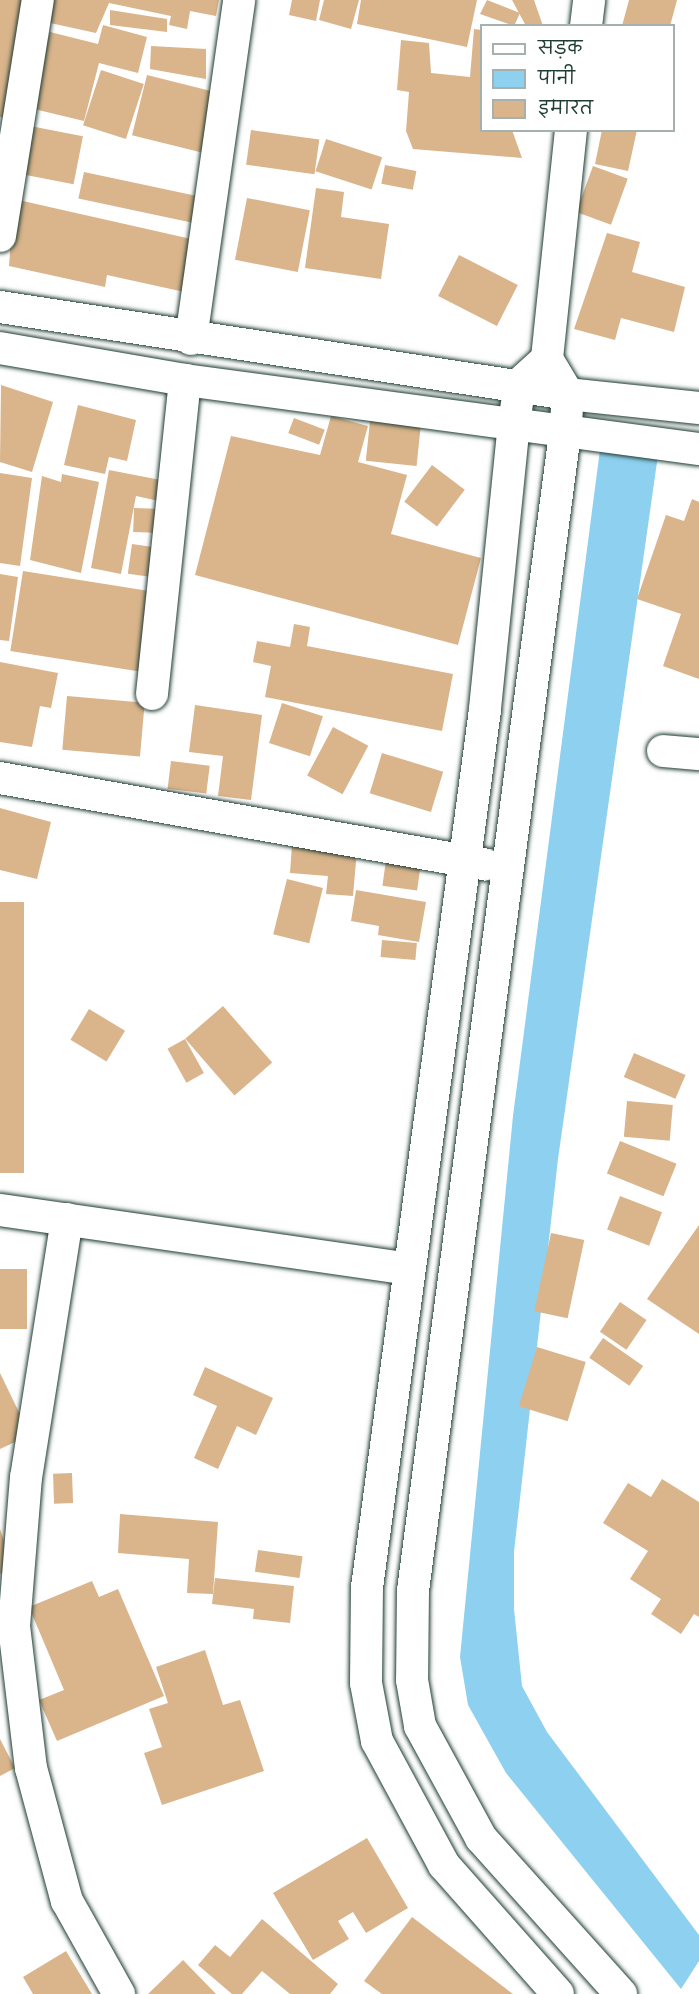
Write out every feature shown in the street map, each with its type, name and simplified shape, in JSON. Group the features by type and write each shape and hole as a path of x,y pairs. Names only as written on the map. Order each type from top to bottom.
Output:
{"street":[{"path":"0,236 38,0"},
{"path":"191,339 239,0"},
{"path":"586,24 589,0"},
{"path":"571,132 547,359 568,394 565,433 510,868 413,1590 412,1680 420,1726 481,1838 621,1994"},
{"path":"0,307 191,339 520,383 568,394 699,408"},
{"path":"0,348 185,380 514,423 565,433 699,449"},
{"path":"547,359 520,383 514,423 465,861 367,1587 366,1683 377,1740 444,1865 558,1994"},
{"path":"152,694 185,380"},
{"path":"663,751 699,754"},
{"path":"0,778 510,868"},
{"path":"0,1210 409,1269"},
{"path":"67,1219 13,1483 9,1589 14,1626 11,1694 67,1901 119,1994"}],"water":[{"path":"601,442 659,448 558,1159 514,1552 514,1609 522,1686 547,1732 699,1935 699,1961 681,1989 506,1773 468,1705 460,1657 513,1116"}],"building":[{"path":"0,0 33,0 9,119 0,117"},
{"path":"45,0 219,0 216,16 190,11 187,29 169,25 171,16 109,3 96,33 41,21"},
{"path":"292,0 320,0 316,21 289,15"},
{"path":"324,0 359,0 351,29 319,20"},
{"path":"361,0 477,0 467,47 357,24"},
{"path":"487,0 520,13 515,24 508,24 480,14"},
{"path":"512,0 534,0 542,24 525,24"},
{"path":"629,0 677,0 671,24 623,24"},
{"path":"110,10 167,19 167,32 110,25"},
{"path":"103,25 147,37 138,73 99,63 84,121 30,108 50,32 98,44"},
{"path":"474,29 480,30 480,132 513,132 522,158 413,149 406,131 409,92 397,90 401,40 429,43 431,73 470,77"},
{"path":"151,46 206,49 206,79 150,69"},
{"path":"101,70 144,84 126,139 83,125"},
{"path":"147,75 220,93 205,153 132,135"},
{"path":"25,125 83,136 74,184 16,173"},
{"path":"251,130 319,140 314,174 246,165"},
{"path":"602,132 637,132 628,171 595,164"},
{"path":"326,139 382,157 372,190 315,171"},
{"path":"385,165 416,171 413,190 381,184"},
{"path":"593,166 628,179 611,225 576,212"},
{"path":"84,172 206,198 201,224 78,198"},
{"path":"316,188 344,192 341,217 389,224 381,279 305,268"},
{"path":"247,198 310,210 298,272 235,260"},
{"path":"14,199 200,241 189,293 107,275 105,287 9,266"},
{"path":"607,233 640,242 632,272 685,287 674,332 621,318 615,340 574,329"},
{"path":"459,255 518,285 497,326 438,296"},
{"path":"1,385 53,402 32,472 0,462"},
{"path":"78,405 136,420 127,461 109,457 105,474 64,465"},
{"path":"331,416 368,426 358,462 407,475 391,534 481,558 458,645 195,575 231,436 320,455"},
{"path":"294,418 325,430 319,445 288,433"},
{"path":"370,421 421,426 417,466 366,461"},
{"path":"432,465 465,490 437,526 404,502"},
{"path":"109,470 171,482 168,503 136,496 121,574 91,568"},
{"path":"0,473 32,478 20,566 0,563"},
{"path":"62,474 99,482 81,573 30,560 42,476 61,482"},
{"path":"692,499 699,502 699,679 663,666 681,614 637,599 666,515 684,521"},
{"path":"134,508 163,509 162,533 133,532"},
{"path":"132,544 160,548 156,578 128,574"},
{"path":"23,571 155,592 143,672 10,651"},
{"path":"0,574 18,577 9,641 0,640"},
{"path":"294,624 310,627 307,646 453,674 442,731 265,697 271,666 253,662 257,641 290,647"},
{"path":"0,662 58,673 51,708 40,706 32,747 0,742"},
{"path":"67,696 145,703 140,757 62,750"},
{"path":"282,703 323,716 310,756 269,743"},
{"path":"195,705 262,715 251,800 218,796 223,756 189,752"},
{"path":"333,727 368,746 342,794 307,776"},
{"path":"382,753 443,772 431,812 370,793"},
{"path":"171,761 210,766 206,794 168,789"},
{"path":"0,808 51,822 37,879 0,870"},
{"path":"292,845 357,850 353,896 326,894 328,876 290,873"},
{"path":"387,853 422,858 417,891 382,886"},
{"path":"287,879 323,888 309,943 273,934"},
{"path":"356,890 426,902 419,942 378,935 379,926 351,921"},
{"path":"0,902 24,902 24,1173 0,1173"},
{"path":"382,940 417,943 415,960 381,957"},
{"path":"223,1006 272,1063 234,1095 185,1039"},
{"path":"89,1009 125,1031 106,1061 70,1040"},
{"path":"185,1039 204,1073 186,1083 168,1049"},
{"path":"634,1053 686,1075 675,1099 624,1077"},
{"path":"627,1101 673,1105 670,1141 624,1137"},
{"path":"620,1141 677,1164 663,1196 607,1173"},
{"path":"620,1196 662,1212 649,1246 607,1230"},
{"path":"699,1225 699,1334 647,1299"},
{"path":"551,1233 584,1240 568,1318 534,1311"},
{"path":"0,1269 27,1269 27,1329 0,1329"},
{"path":"620,1302 647,1320 626,1350 600,1332"},
{"path":"603,1338 643,1366 629,1386 589,1358"},
{"path":"537,1347 586,1362 568,1421 519,1406"},
{"path":"205,1367 273,1398 256,1435 237,1426 218,1469 194,1458 217,1406 193,1395"},
{"path":"0,1373 30,1435 0,1449"},
{"path":"72,1473 73,1503 54,1504 53,1474"},
{"path":"662,1479 699,1502 699,1617 694,1614 681,1634 651,1614 661,1599 630,1579 648,1551 603,1523 628,1483 651,1497"},
{"path":"120,1514 218,1522 213,1594 187,1593 189,1559 118,1553"},
{"path":"0,1529 13,1567 0,1574"},
{"path":"258,1550 303,1556 300,1578 255,1572"},
{"path":"215,1578 294,1586 290,1623 253,1619 254,1609 212,1604"},
{"path":"92,1581 99,1597 118,1589 164,1696 57,1741 39,1700 64,1690 29,1607"},
{"path":"205,1650 223,1705 240,1700 264,1771 162,1805 144,1753 162,1747 149,1709 168,1703 156,1667"},
{"path":"0,1739 15,1768 0,1776"},
{"path":"367,1838 408,1908 366,1933 353,1912 338,1921 349,1939 313,1960 273,1893"},
{"path":"412,1917 513,1994 382,1994 364,1981"},
{"path":"262,1919 338,1984 330,1994 290,1994 262,1971 242,1994 232,1994 198,1965 215,1945 230,1957"},
{"path":"66,1951 92,1994 33,1994 23,1977"},
{"path":"183,1960 216,1994 148,1994"}]}
